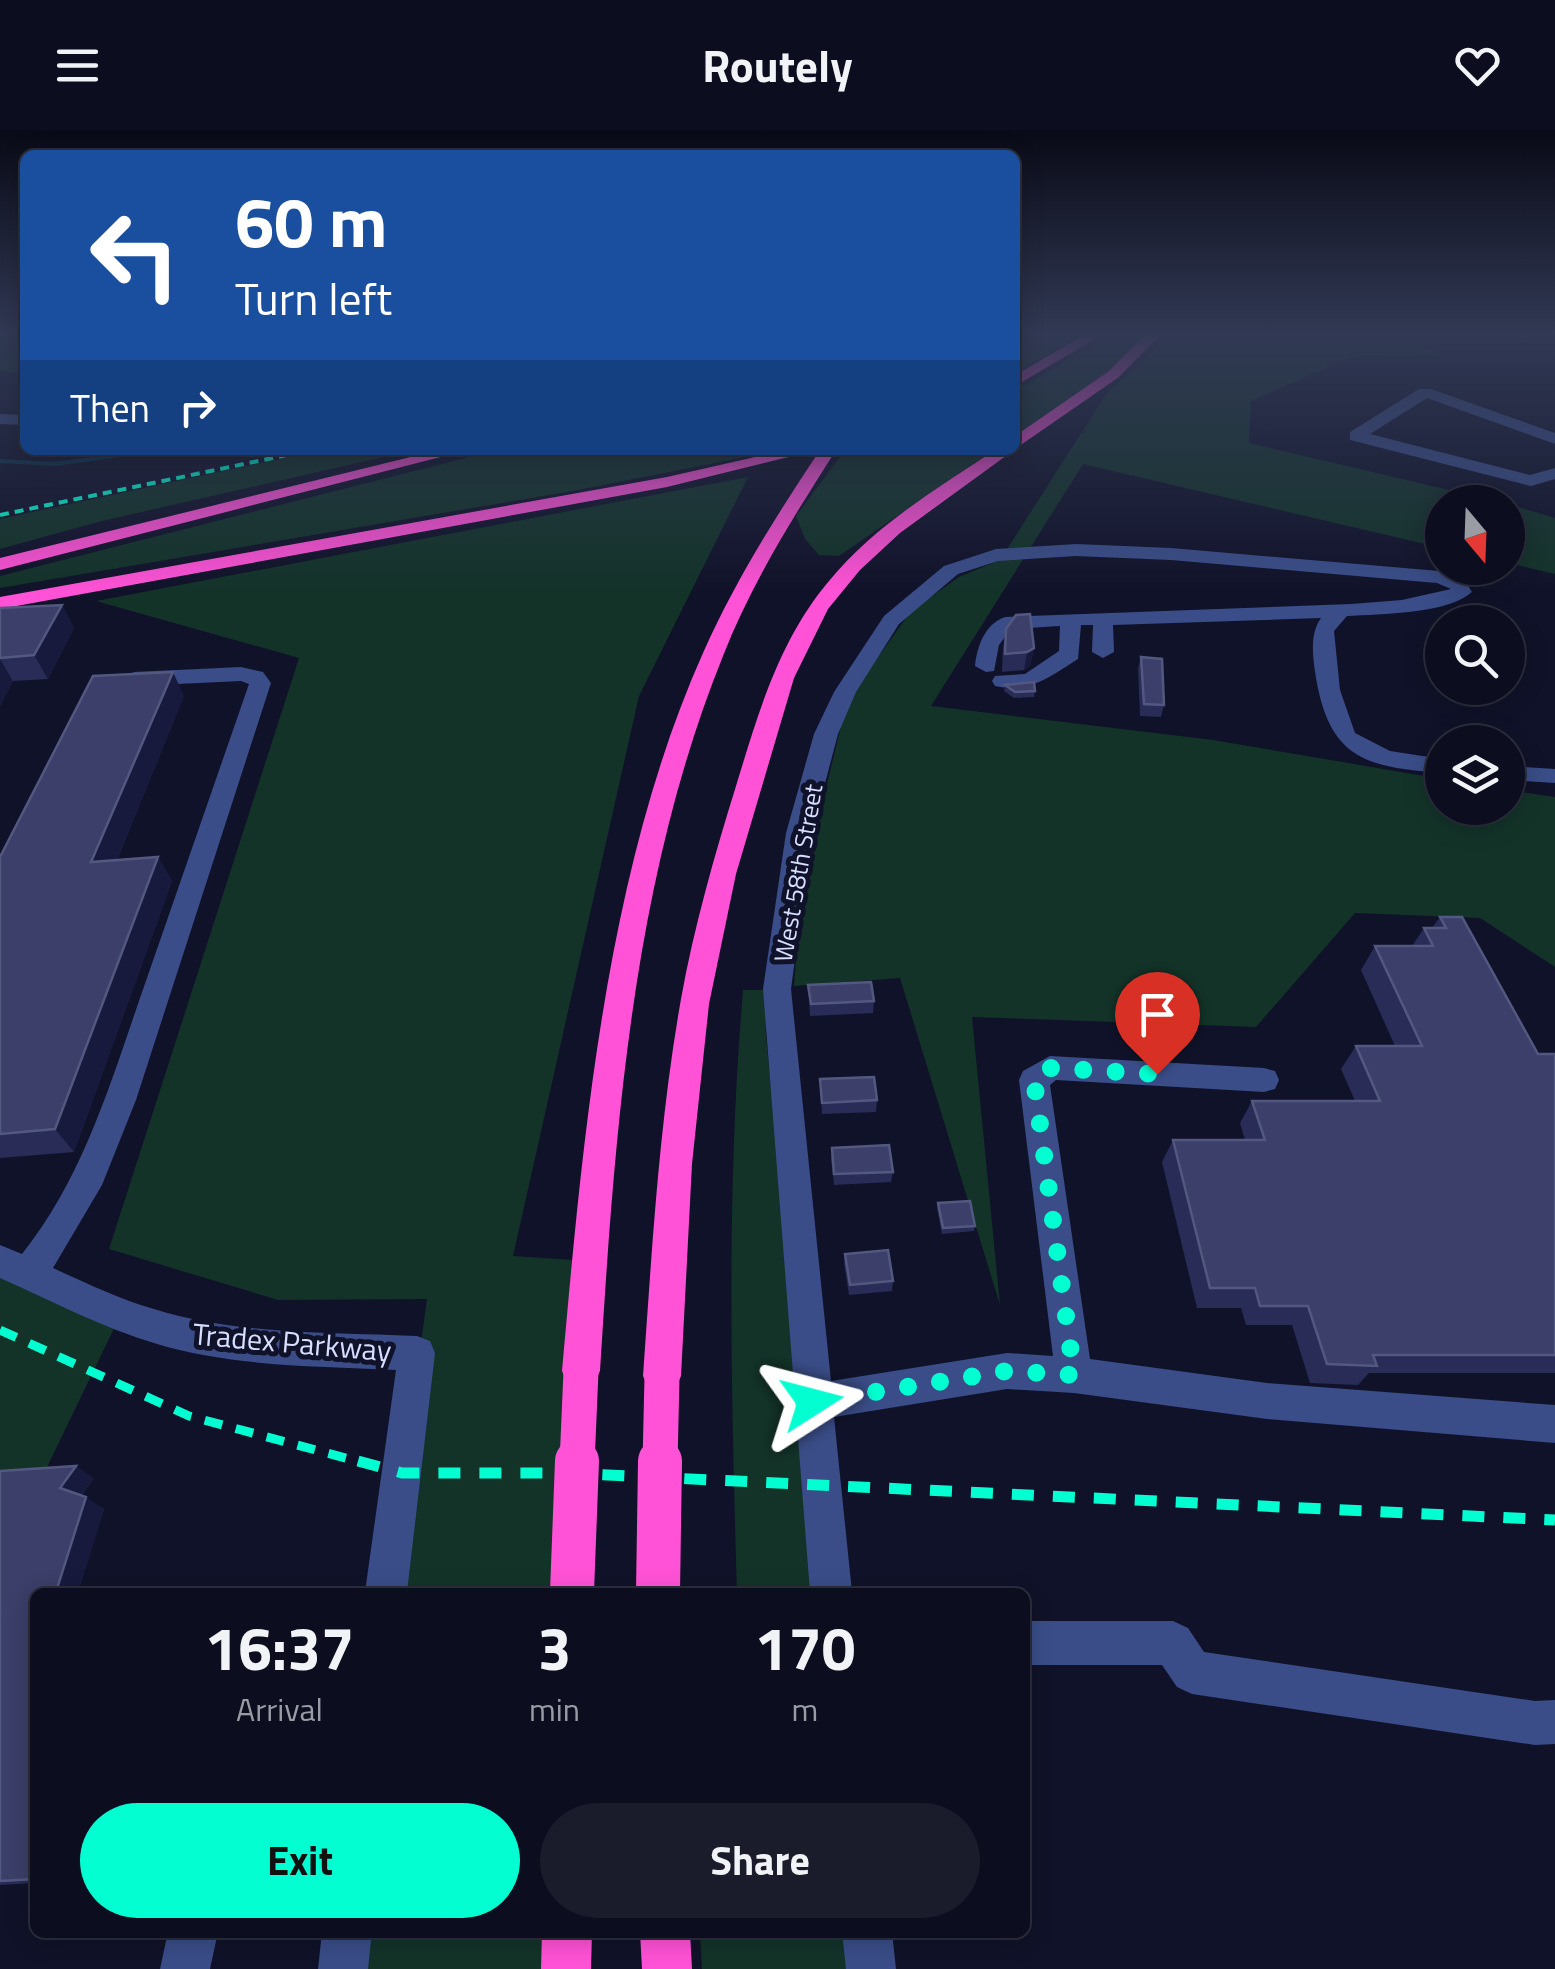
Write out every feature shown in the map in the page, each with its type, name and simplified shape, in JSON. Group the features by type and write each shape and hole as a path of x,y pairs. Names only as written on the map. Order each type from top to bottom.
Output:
{"highway":[{"path":"1020,440 1046,422"},
{"path":"0,564 440,455"},
{"path":"0,603 650,485 785,455"},
{"path":"572,1588 593,1198 628,956 666,799 714,654 741,593 804,481 824,455"},
{"path":"658,1588 662,1376 677,1146 690,1033 729,848 782,676 812,620 856,562 905,520 999,455"},
{"path":"566,1969 567,1938"},
{"path":"665,1938 667,1969"}],"street":[{"path":"1378,422 1356,436 1531,481 1555,473"},
{"path":"1506,422 1555,440"},
{"name":"West 58th Street","path":"831,1588 777,990 800,833 826,734 855,676 891,620 924,591 951,570 996,554 1076,550 1439,576 1458,583 1462,592 1454,599 1436,602 1345,609"},
{"path":"986,666 988,645 1005,622 1345,609"},
{"path":"1345,609 1330,618 1324,631 1332,708 1338,726 1349,741 1373,754 1425,763"},
{"path":"1103,618 1103,652"},
{"path":"1003,681 1030,680 1070,654 1071,619"},
{"path":"14,1267 76,1204 96,1160 260,683 255,676 241,674 109,680"},
{"path":"1525,774 1555,776"},
{"path":"1074,1375 1034,1080 1050,1068 1264,1080"},
{"name":"Tradex Parkway","path":"14,1267 122,1314 175,1332 229,1343 418,1353 387,1588"},
{"path":"812,1402 1007,1371 1074,1375 1267,1400 1555,1424"},
{"path":"1030,1643 1173,1644 1192,1672 1535,1723 1555,1722"},
{"path":"186,1969 192,1938"},
{"path":"343,1969 346,1938"},
{"path":"868,1938 871,1969"}],"green space":[{"path":"1020,422 1035,422 1020,433"},
{"path":"1089,422 1250,422 1249,443 1428,485 1425,544 1083,464 931,706 1213,740 1425,776 1425,825 1525,825 1525,793 1555,797 1555,967 1480,918 1355,913 1256,1027 972,1017 1000,1305 900,978 794,986 798,930 812,846 843,718 861,681 911,611 959,577 1000,560"},
{"path":"298,455 392,455 102,521 0,549 0,519"},
{"path":"477,455 755,455 573,491 0,588 0,576"},
{"path":"841,455 986,455 839,556 819,555 805,539 796,516"},
{"path":"748,477 639,696 513,1256 589,1261 572,1588 387,1588 427,1299 278,1300 109,1249 299,658 96,601"},
{"path":"1525,509 1555,518 1555,574 1525,567"},
{"path":"743,990 765,990 766,1037 820,1588 737,1588 732,1216"},
{"path":"0,1261 121,1314 34,1494 0,1490"},
{"path":"346,1938 567,1938 566,1969 343,1969"},
{"path":"700,1938 854,1938 857,1969 702,1969"}],"building":[{"path":"62,605 34,655 0,658 0,608"},
{"path":"1030,614 1034,648 1005,654 1006,629 1016,615"},
{"path":"1141,657 1162,659 1164,705 1144,704"},
{"path":"173,672 91,862 158,857 55,1129 0,1134 0,857 93,676"},
{"path":"1034,682 1035,691 1015,692 1005,685"},
{"path":"1440,917 1462,917 1538,1054 1555,1054 1555,1355 1373,1355 1377,1366 1327,1364 1308,1306 1260,1306 1255,1288 1210,1288 1173,1140 1265,1140 1252,1101 1380,1101 1356,1046 1422,1046 1375,946 1433,946 1424,928 1446,928"},
{"path":"871,982 874,1001 811,1004 808,985"},
{"path":"874,1077 877,1100 822,1103 820,1079"},
{"path":"889,1145 893,1172 834,1174 832,1148"},
{"path":"970,1201 975,1226 943,1228 938,1203"},
{"path":"888,1250 893,1281 850,1285 845,1254"},
{"path":"76,1466 60,1488 86,1497 57,1588 30,1588 30,1879 0,1881 0,1471"}],"waterway":[{"path":"0,461 55,464 121,455"}],"railway":[{"path":"0,515 287,455"},
{"path":"0,1330 189,1416 368,1464"},
{"path":"358,1461 402,1473 566,1473 1555,1520"}],"route":[{"path":"812,1402 1007,1371 1074,1375 1034,1080 1050,1068 1157,1074"}]}
